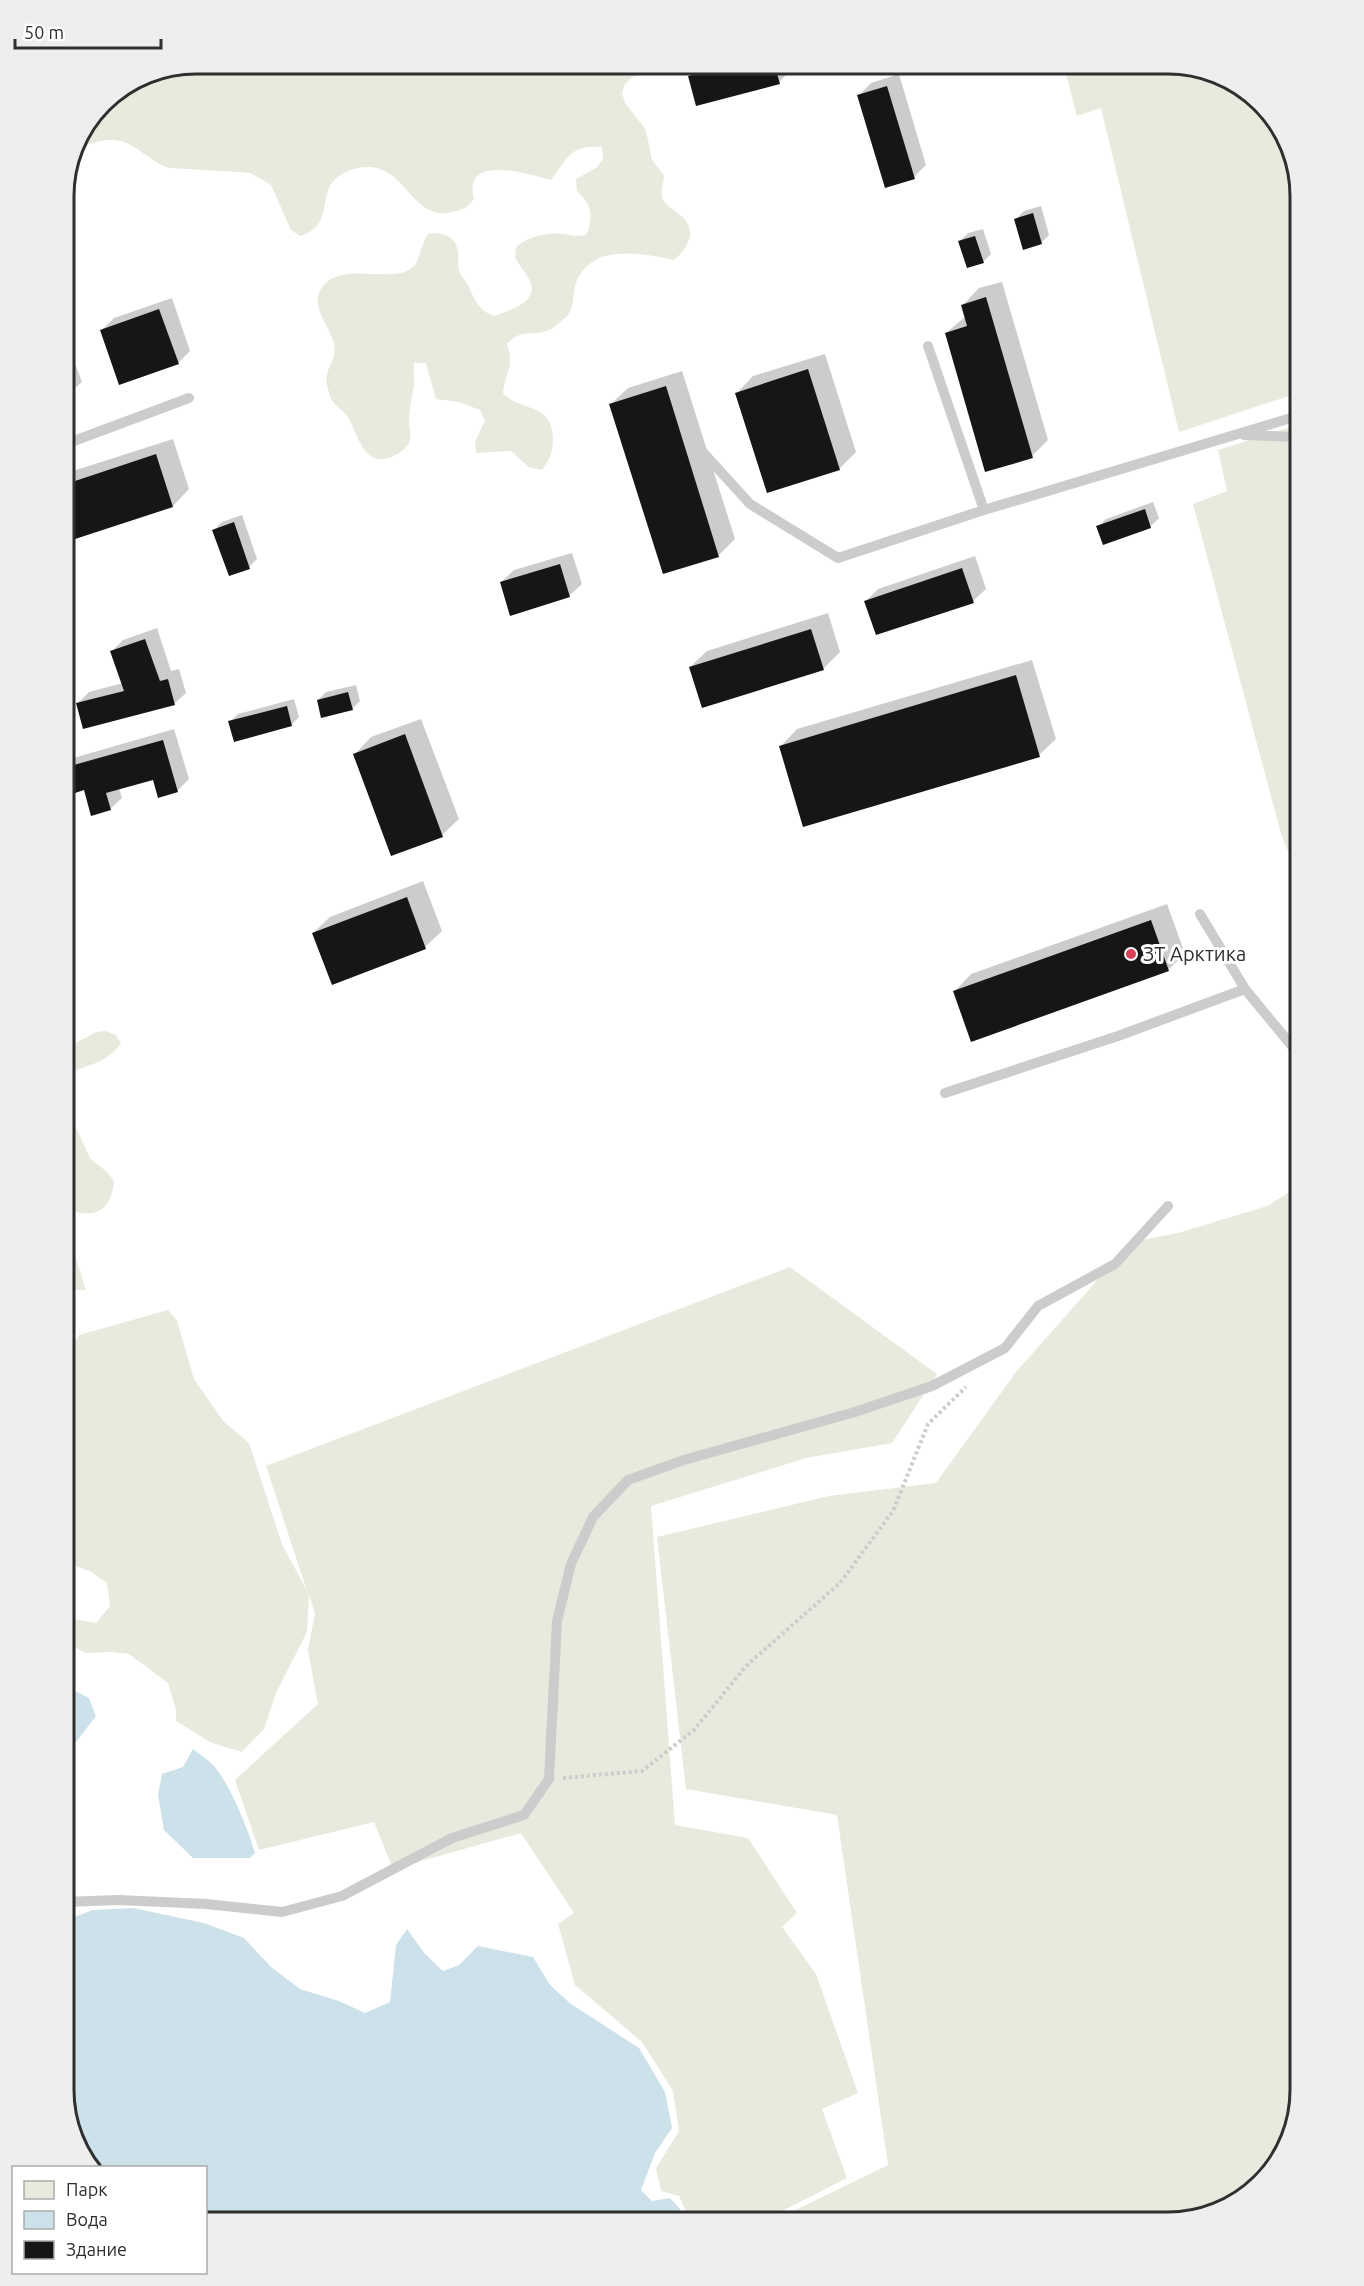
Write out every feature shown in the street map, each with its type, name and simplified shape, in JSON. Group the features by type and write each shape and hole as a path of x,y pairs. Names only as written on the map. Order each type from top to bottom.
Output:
{"lane":[{"path":"928,346 984,510"},
{"path":"681,385 700,448 750,504 838,558 984,510 1290,419"},
{"path":"74,441 189,398"},
{"path":"1235,435 1290,437"},
{"path":"1200,914 1245,990 1290,1044"},
{"path":"945,1093 1118,1036 1245,990"},
{"path":"73,1902 130,1900 206,1904 282,1912 342,1896 452,1838 524,1815 549,1779 557,1621 571,1564 593,1516 628,1480 684,1460 855,1412 932,1386 1005,1348 1038,1306 1115,1264 1168,1206"}],"path":[{"path":"549,1779 642,1771 694,1730 746,1666 840,1583 893,1511 928,1424 971,1382"}],"green space":[{"path":"187,74 645,74 633,77 625,84 622,93 625,103 646,130 652,160 664,175 662,198 685,219 690,237 680,255 674,260 646,255 617,254 592,262 582,272 575,286 572,308 568,316 551,329 522,334 507,344 510,364 503,393 510,399 541,413 547,418 551,427 552,451 542,470 530,468 511,451 476,453 475,442 485,421 480,410 459,402 436,399 426,363 414,363 409,443 391,457 381,459 373,457 362,447 347,416 330,396 326,376 335,348 319,309 318,296 321,289 330,280 341,275 405,272 416,264 428,234 439,233 449,236 455,243 461,274 481,308 494,316 515,308 527,299 532,287 515,258 516,247 526,240 544,235 586,235 591,217 589,206 577,191 576,179 596,168 603,159 602,147 576,150 566,159 551,180 513,171 487,171 478,176 473,185 474,199 468,205 459,210 442,213 420,204 384,170 371,167 354,169 335,180 329,188 319,224 312,231 300,236 291,230 271,185 250,173 169,168 121,141 98,142 85,146 104,115 121,99 141,86 171,76"},
{"path":"1066,74 1177,74 1193,76 1223,86 1249,104 1270,128 1284,156 1289,179 1290,396 1179,432 1101,108 1077,116"},
{"path":"1290,427 1290,856 1281,834 1193,504 1227,491 1218,450"},
{"path":"106,1031 116,1035 121,1043 109,1056 74,1071 74,1044 96,1032"},
{"path":"74,1122 90,1158 114,1181 109,1201 104,1207 91,1213 73,1211"},
{"path":"1290,1192 1290,2091 1286,2122 1278,2145 1260,2171 1236,2192 1223,2200 1193,2210 1169,2212 791,2212 888,2165 837,1815 686,1789 657,1537 829,1496 936,1483 1016,1372 1131,1242 1178,1233 1267,1206"},
{"path":"73,1250 86,1290 73,1290"},
{"path":"790,1267 937,1374 892,1443 806,1458 651,1506 675,1825 748,1838 797,1913 782,1927 816,1974 858,2093 822,2109 847,2178 780,2212 686,2212 679,2196 661,2191 656,2168 679,2131 673,2091 642,2042 575,1985 558,1924 574,1913 521,1833 393,1869 374,1822 259,1850 235,1780 318,1704 308,1650 315,1613 309,1595 307,1632 276,1693 264,1729 242,1752 212,1743 176,1721 176,1710 168,1683 129,1654 85,1653 73,1646 73,1619 96,1623 110,1606 107,1583 90,1571 73,1565 73,1344 79,1335 168,1310 177,1321 194,1379 224,1422 249,1443 282,1544 307,1591 266,1466"}],"water":[{"path":"73,1690 89,1698 96,1716 73,1748"},
{"path":"193,1749 212,1764 231,1793 255,1853 250,1858 193,1858 164,1830 158,1795 162,1774 183,1767"},
{"path":"133,1908 204,1923 244,1938 271,1967 300,1989 339,2001 365,2013 390,2002 396,1945 407,1929 425,1954 443,1971 459,1965 478,1946 533,1957 550,1985 571,2004 639,2048 665,2092 672,2128 655,2153 641,2190 652,2201 670,2198 680,2209 679,2212 207,2212 207,2166 100,2166 86,2145 80,2130 73,2091 73,1917 93,1910"}],"building":[{"path":"696,74 777,74 780,84 696,106 688,76"},
{"path":"887,86 915,179 885,188 857,95"},
{"path":"1033,213 1042,244 1023,250 1014,219"},
{"path":"975,236 984,263 967,268 958,241"},
{"path":"986,297 1033,458 985,472 945,333 967,326 961,305"},
{"path":"159,309 179,364 119,385 100,330"},
{"path":"808,369 840,470 767,493 735,393"},
{"path":"666,386 719,557 663,574 609,404"},
{"path":"156,454 173,507 74,539 74,481"},
{"path":"1145,509 1151,528 1103,545 1096,526"},
{"path":"234,522 250,569 229,576 212,530"},
{"path":"560,564 570,597 510,616 500,582"},
{"path":"962,568 974,603 876,635 864,601"},
{"path":"811,629 824,670 702,708 689,667"},
{"path":"145,639 160,681 168,679 175,705 83,729 76,703 124,691 110,651"},
{"path":"1016,675 1040,757 803,827 779,746"},
{"path":"348,692 353,710 321,718 317,700"},
{"path":"287,706 292,726 234,742 228,721"},
{"path":"405,734 443,837 391,856 353,754"},
{"path":"163,740 178,792 158,798 153,780 106,793 111,810 91,816 84,790 74,793 74,765"},
{"path":"407,897 426,949 332,985 312,933"},
{"path":"1151,920 1169,971 971,1042 953,991"}],"place":[{"name":"ЗТ Арктика","path":"1131,954"}]}
